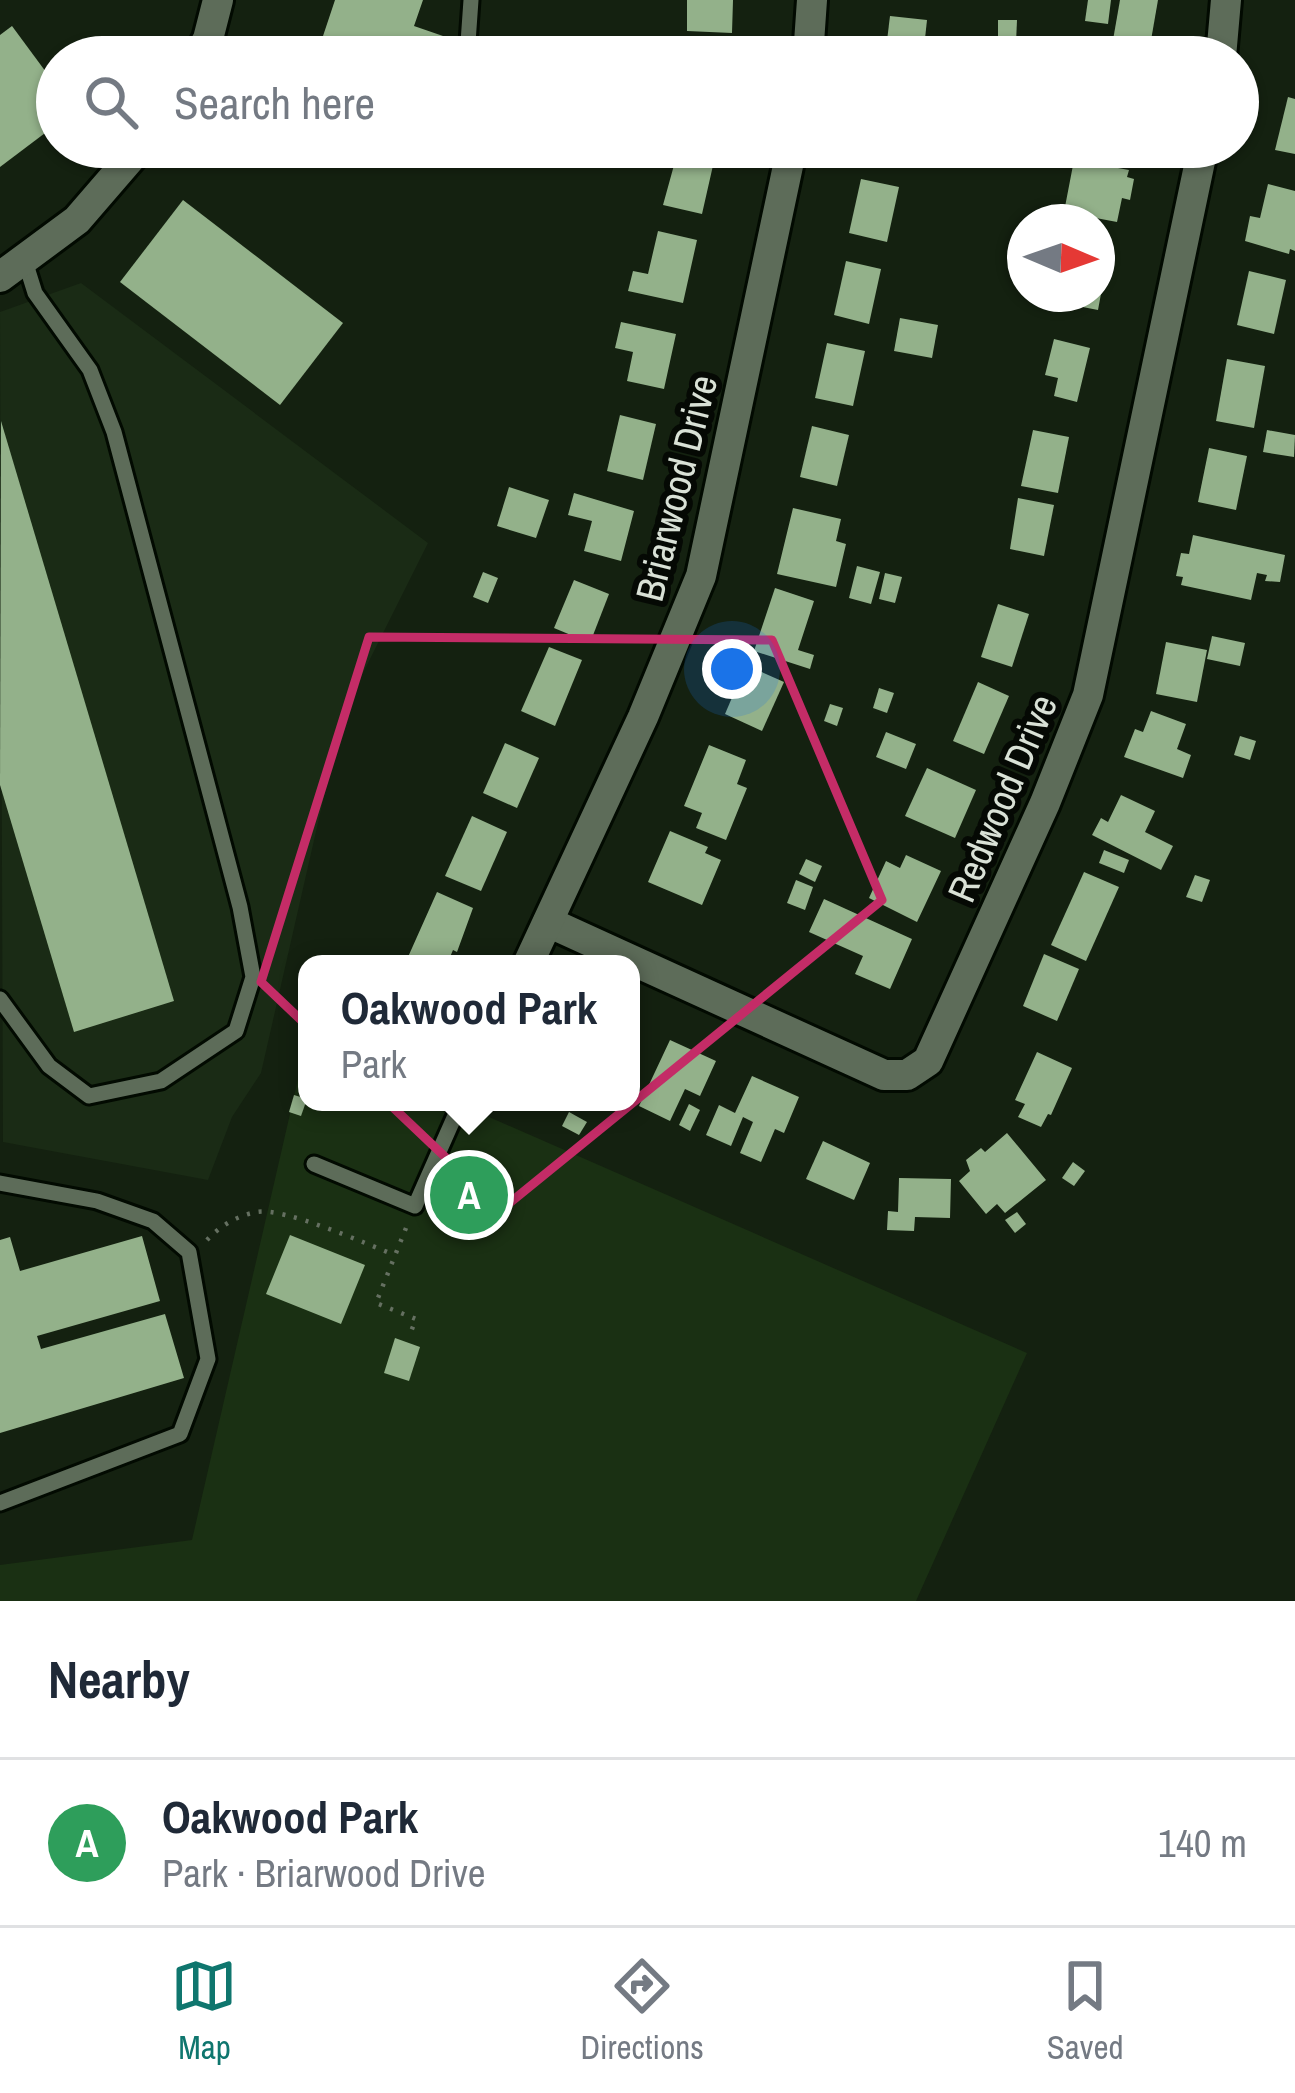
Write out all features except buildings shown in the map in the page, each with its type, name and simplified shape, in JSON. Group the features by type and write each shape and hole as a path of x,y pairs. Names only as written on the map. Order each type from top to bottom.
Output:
{"street":[{"path":"209,36 218,0"},
{"path":"809,36 812,0"},
{"path":"1223,36 1226,0"},
{"path":"13,269 77,220 122,168"},
{"name":"Briarwood Drive","path":"532,955 652,696 701,576 788,168"},
{"name":"Redwood Drive","path":"640,964 884,1075 907,1075 928,1060 1045,803 1088,695 1199,168"},
{"name":"Redwood Drive","path":"548,922 620,955"}],"lane":[{"path":"469,36 472,0"},
{"path":"0,998 49,1066 88,1096 161,1082 236,1031 253,977 240,907 114,432 90,370 13,269"},
{"path":"314,1163 415,1206 456,1111"},
{"path":"0,1183 97,1201 153,1221 189,1252 208,1359 180,1434 0,1503"}],"path":[{"path":"410,1334 416,1319 376,1303 415,1206"},
{"path":"189,1252 221,1225 259,1211 286,1215 395,1255"}],"highlighted area":[{"path":"369,637 772,640 882,900 501,1210 261,982"}],"shaded area":[{"path":"81,283 428,543 343,713 261,1073 232,1117 208,1180 3,1142 0,312"},
{"path":"298,1079 298,1111 476,1111 1027,1353 916,1601 0,1601 0,1565 192,1540"}],"place":[{"name":"Oakwood Park","path":"469,1195"}]}
